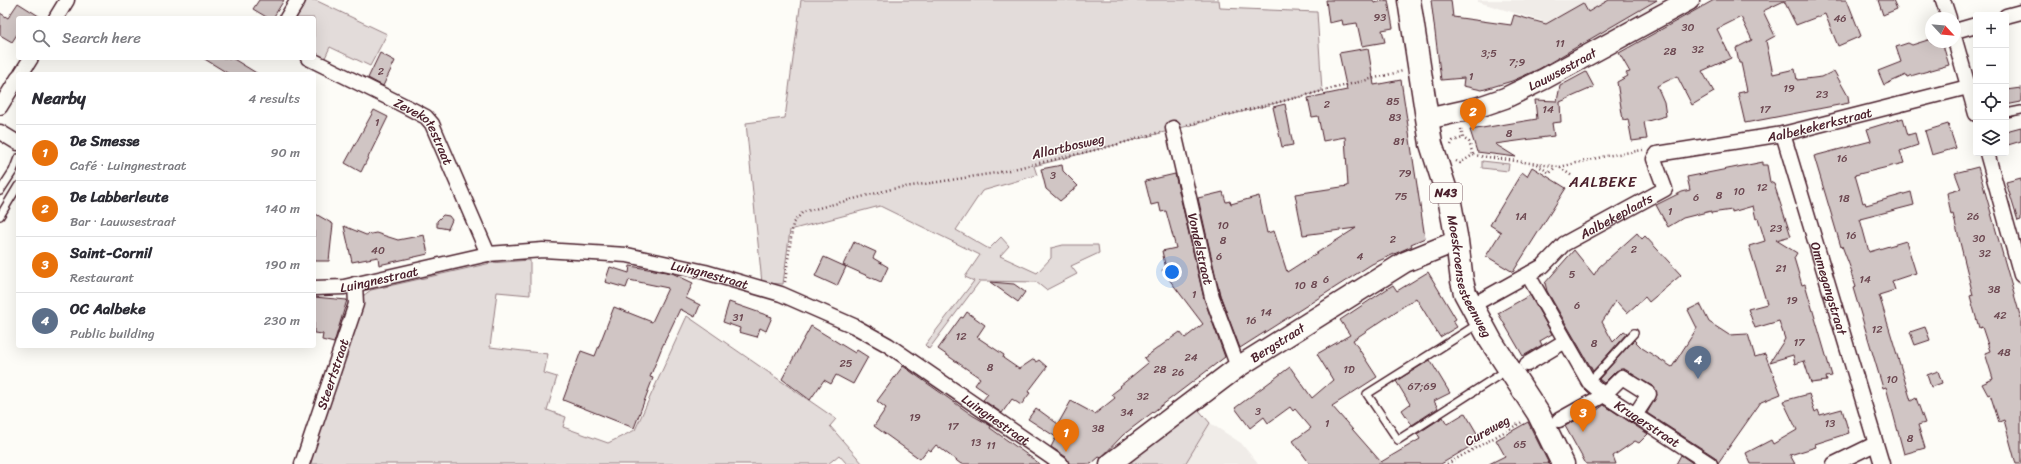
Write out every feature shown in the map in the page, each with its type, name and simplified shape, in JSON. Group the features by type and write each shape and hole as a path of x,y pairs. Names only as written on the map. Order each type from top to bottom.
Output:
{"main road":[{"name":"Moeskroensesteenweg","path":"1409,0 1431,144 1450,203 1462,281 1475,314 1518,366 1553,418 1563,464"}],"street":[{"path":"57,16 67,0"},
{"path":"288,16 298,0"},
{"name":"Lauwsestraat","path":"1427,119 1476,108 1505,98 1544,79 1689,0"},
{"path":"1943,0 1947,12"},
{"path":"2009,15 2021,12"},
{"path":"1961,29 1973,26"},
{"path":"1957,48 1973,104"},
{"path":"22,72 30,60"},
{"name":"Zevekotestraat","path":"312,60 426,117 432,124 488,254"},
{"path":"0,107 16,81"},
{"name":"Aalbekekerkstraat","path":"1663,153 1784,134 1968,87"},
{"name":"Vondelstraat","path":"1173,128 1212,297 1238,367"},
{"path":"0,132 16,142"},
{"name":"Ommegangstraat","path":"1784,134 1882,464"},
{"name":"Aalbekeplaats","path":"1475,314 1528,275 1543,266 1564,244 1665,189 1654,159 1663,153"},
{"path":"1988,156 2021,275"},
{"name":"Bergstraat","path":"1110,464 1238,367 1405,262 1457,241"},
{"name":"Luingnestraat","path":"316,288 344,288 354,284 488,254 543,250 627,255 705,272 781,294 854,326 888,345 1061,464"},
{"path":"1528,275 1588,385 1588,393 1582,403 1571,409"},
{"name":"Steertstraat","path":"302,464 356,304 354,284"},
{"path":"1518,366 1562,343"},
{"path":"1588,385 1604,395"},
{"path":"1553,418 1604,395"},
{"name":"Krugerstraat","path":"1604,395 1710,464"},
{"path":"1834,464 1875,444"}],"lane":[{"path":"2009,112 2021,110"},
{"path":"0,191 16,163"},
{"path":"0,216 16,189"},
{"path":"1475,314 1367,394 1398,440 1518,366"},
{"path":"1588,385 1634,333"}],"path":[{"name":"Allartbosweg","path":"781,294 786,278 793,223 803,212 892,189 996,173 1112,146 1173,128 1419,67"},
{"path":"1448,149 1453,141 1463,138 1469,142 1473,155"},
{"path":"1452,158 1460,163 1473,155 1559,167 1640,149 1663,153"},
{"path":"1536,164 1550,173 1555,167"},
{"path":"1559,167 1572,176"},
{"name":"Cureweg","path":"1447,464 1553,418"}],"shaded area":[{"path":"307,0 315,0 387,34 370,66 330,47 324,60 316,56 316,16 297,16"},
{"path":"801,0 1219,0 1220,8 1317,12 1322,91 1034,166 1037,175 982,191 956,230 989,249 1001,237 1009,246 1000,256 1037,273 1051,258 1051,248 1063,245 1098,245 1099,253 1071,266 1077,274 1046,290 1036,282 980,281 929,349 925,345 974,281 965,277 980,255 880,206 790,230 783,284 762,283 746,123 785,118"},
{"path":"1478,0 1664,0 1540,72 1525,47 1534,40 1542,21 1478,2"},
{"path":"1482,161 1509,164 1508,171 1482,168"},
{"path":"530,260 530,295 497,292 490,347 548,354 544,373 557,377 547,410 566,417 563,427 608,443 635,430 687,316 836,419 830,426 863,464 847,464 839,455 828,464 307,464 364,295 371,290 491,263"},
{"path":"1197,408 1210,423 1185,464 1134,464 1128,460"},
{"path":"1210,423 1241,443 1258,464 1185,464"}],"building":[{"path":"259,0 284,0 274,16 265,16 253,9"},
{"path":"1326,0 1373,0 1374,3 1388,0 1393,28 1382,30 1385,42 1362,46 1357,23 1343,25 1342,20 1329,23"},
{"path":"1431,0 1451,0 1453,17 1511,25 1514,15 1546,24 1583,3 1588,12 1609,0 1657,0 1539,69 1512,81 1482,90 1463,86 1464,78 1441,80"},
{"path":"1714,0 1847,0 1861,36 1838,46 1825,14 1796,25 1784,1 1763,11 1775,36 1766,41 1773,74 1795,69 1797,80 1822,77 1834,71 1848,96 1849,103 1745,123 1738,93 1747,91 1736,48 1752,40 1741,17 1717,29 1731,58 1702,71 1714,92 1692,105 1677,76 1657,86 1664,102 1666,116 1644,122 1647,139 1632,141 1628,119 1623,120 1617,82 1628,76 1626,73 1630,72 1619,53"},
{"path":"1878,0 1893,0 1897,9 1883,15"},
{"path":"18,3 39,16 16,16 16,36 12,42 0,35 0,13 8,18"},
{"path":"1925,41 1925,48 1944,48 1949,65 1907,77 1906,75 1884,85 1878,71 1901,62 1896,47 1908,43 1912,45"},
{"path":"1368,48 1374,85 1401,80 1425,238 1411,244 1412,246 1372,264 1240,348 1220,295 1198,198 1223,192 1226,202 1230,201 1231,204 1259,196 1267,233 1274,231 1287,272 1356,228 1303,235 1295,194 1348,186 1345,137 1323,141 1318,116 1312,117 1308,98 1347,90 1339,53"},
{"path":"380,53 395,61 383,86 368,78"},
{"path":"206,60 235,60 255,72 226,72"},
{"path":"1586,72 1594,87 1560,102 1561,122 1552,123 1554,136 1495,144 1516,157 1477,152 1470,130 1537,119 1535,100 1557,101 1560,86"},
{"path":"2021,88 2021,102 2009,104 2009,90"},
{"path":"1285,104 1293,145 1282,147 1273,107"},
{"path":"374,110 388,117 361,172 345,163"},
{"path":"1903,118 1908,135 1915,133 1918,145 1900,151 1904,163 1855,175 1863,203 1865,202 1866,205 1911,192 1914,205 1860,219 1869,252 1906,241 1916,273 1892,281 1895,290 1879,295 1911,401 1916,398 1925,423 1918,425 1925,448 1904,454 1886,387 1883,388 1853,288 1856,287 1851,273 1852,272 1842,246 1841,247 1814,156 1871,141 1867,129"},
{"path":"1948,124 1956,148 1932,155 1925,131"},
{"path":"2021,127 2021,141 2009,145 2009,130"},
{"path":"1763,162 1763,165 1767,165 1770,182 1774,184 1791,236 1776,240 1797,253 1794,258 1802,285 1805,284 1832,376 1826,377 1827,381 1811,383 1804,361 1795,364 1793,355 1770,362 1785,339 1779,321 1755,328 1748,309 1767,304 1749,246 1765,241 1758,218 1756,219 1753,206 1732,212 1732,210 1711,213 1711,211 1683,218 1668,227 1656,205 1682,192 1690,190 1687,177"},
{"path":"1062,165 1063,171 1078,186 1060,201 1046,189 1041,169"},
{"path":"1532,167 1566,188 1513,272 1486,256 1501,232 1490,225 1522,172 1527,176"},
{"path":"1978,167 2021,319 2021,464 2016,464 2004,420 1999,422 1990,394 1988,395 1982,384 1993,379 1985,353 1990,351 1982,327 1979,328 1970,296 1973,295 1953,214 1951,215 1947,193 1961,189 1955,173"},
{"path":"1175,174 1204,299 1225,357 1123,435 1101,458 1099,457 1091,464 1069,464 1066,457 1051,447 1056,437 1028,419 1036,408 1058,424 1071,401 1095,414 1115,398 1112,394 1121,387 1120,386 1148,363 1144,358 1180,332 1185,338 1203,324 1162,270 1166,269 1162,251 1176,248 1166,211 1161,212 1159,203 1151,205 1145,181"},
{"path":"2021,178 2021,220 2018,221 2006,182"},
{"path":"316,214 333,224 329,261 316,261"},
{"path":"443,215 449,216 452,220 448,229 437,227 437,221"},
{"path":"344,226 366,235 376,233 398,240 424,235 428,254 379,265 378,257 352,262"},
{"path":"1637,233 1642,239 1645,236 1681,275 1649,302 1645,297 1627,313 1616,301 1602,322 1613,342 1624,331 1627,333 1593,371 1547,291 1545,283 1574,250 1594,275 1599,267"},
{"path":"854,242 876,252 873,258 888,267 881,282 843,265"},
{"path":"824,257 846,267 837,286 815,276"},
{"path":"630,266 672,273 693,283 686,298 700,305 695,317 680,309 650,377 653,378 634,428 563,400 581,351 595,356 614,307 652,322 668,288 629,280 626,288 605,282 610,267 629,273"},
{"path":"1428,272 1456,319 1453,321 1457,327 1440,337 1416,298 1353,340 1377,377 1332,406 1381,462 1420,439 1417,434 1443,417 1447,424 1465,413 1481,440 1441,464 1310,464 1293,441 1311,428 1295,409 1293,411 1290,407 1268,423 1264,417 1250,428 1235,408 1290,367 1312,398 1333,380 1317,354 1350,335 1340,320 1393,285 1397,291"},
{"path":"990,282 1014,284 1025,292 1018,302"},
{"path":"1530,295 1552,334 1540,341 1542,345 1523,356 1498,313"},
{"path":"316,297 347,300 334,343 322,340 323,334 316,333"},
{"path":"729,302 772,317 766,331 760,328 757,337 739,332 740,328 723,322"},
{"path":"1700,304 1709,322 1729,335 1748,334 1755,357 1765,354 1781,394 1761,402 1718,463 1715,457 1647,413 1657,395 1654,387 1623,369 1616,371 1604,383 1599,379 1634,340 1642,348 1672,367 1697,328 1688,310"},
{"path":"967,312 985,325 977,337 1004,355 1003,358 1019,369 1034,359 1036,362 1039,360 1047,367 1028,392 1030,393 1021,405 1012,399 1002,413 983,400 988,394 975,385 980,378 938,349 961,317 963,318"},
{"path":"811,326 855,353 857,350 868,357 853,384 836,375 831,384 824,380 810,400 782,379"},
{"path":"1925,327 1930,340 1915,345 1910,332"},
{"path":"1430,360 1450,393 1434,401 1438,408 1412,425 1402,410 1410,404 1396,381"},
{"path":"903,366 972,415 991,426 990,428 1040,464 961,464 936,445 931,451 928,449 920,459 874,426 886,408 877,401"},
{"path":"1938,371 1942,383 1931,387 1927,375"},
{"path":"1809,394 1815,412 1818,410 1820,415 1842,409 1849,433 1815,444 1816,447 1790,455 1795,464 1751,464 1746,453 1771,440 1773,444 1797,430 1783,401"},
{"path":"1604,405 1648,434 1639,443 1635,441 1613,456 1616,464 1586,464 1565,426 1582,417 1583,420"},
{"path":"1528,422 1549,464 1489,464 1505,456 1496,440"},
{"path":"1681,455 1694,464 1676,464"}],"place":[{"name":"De Labberleute","path":"1473,131"},
{"name":"OC Aalbeke","path":"1698,379"},
{"name":"Saint-Cornil","path":"1583,432"},
{"name":"De Smesse","path":"1066,452"}],"district":[{"name":"AALBEKE","path":"1603,182"}]}
